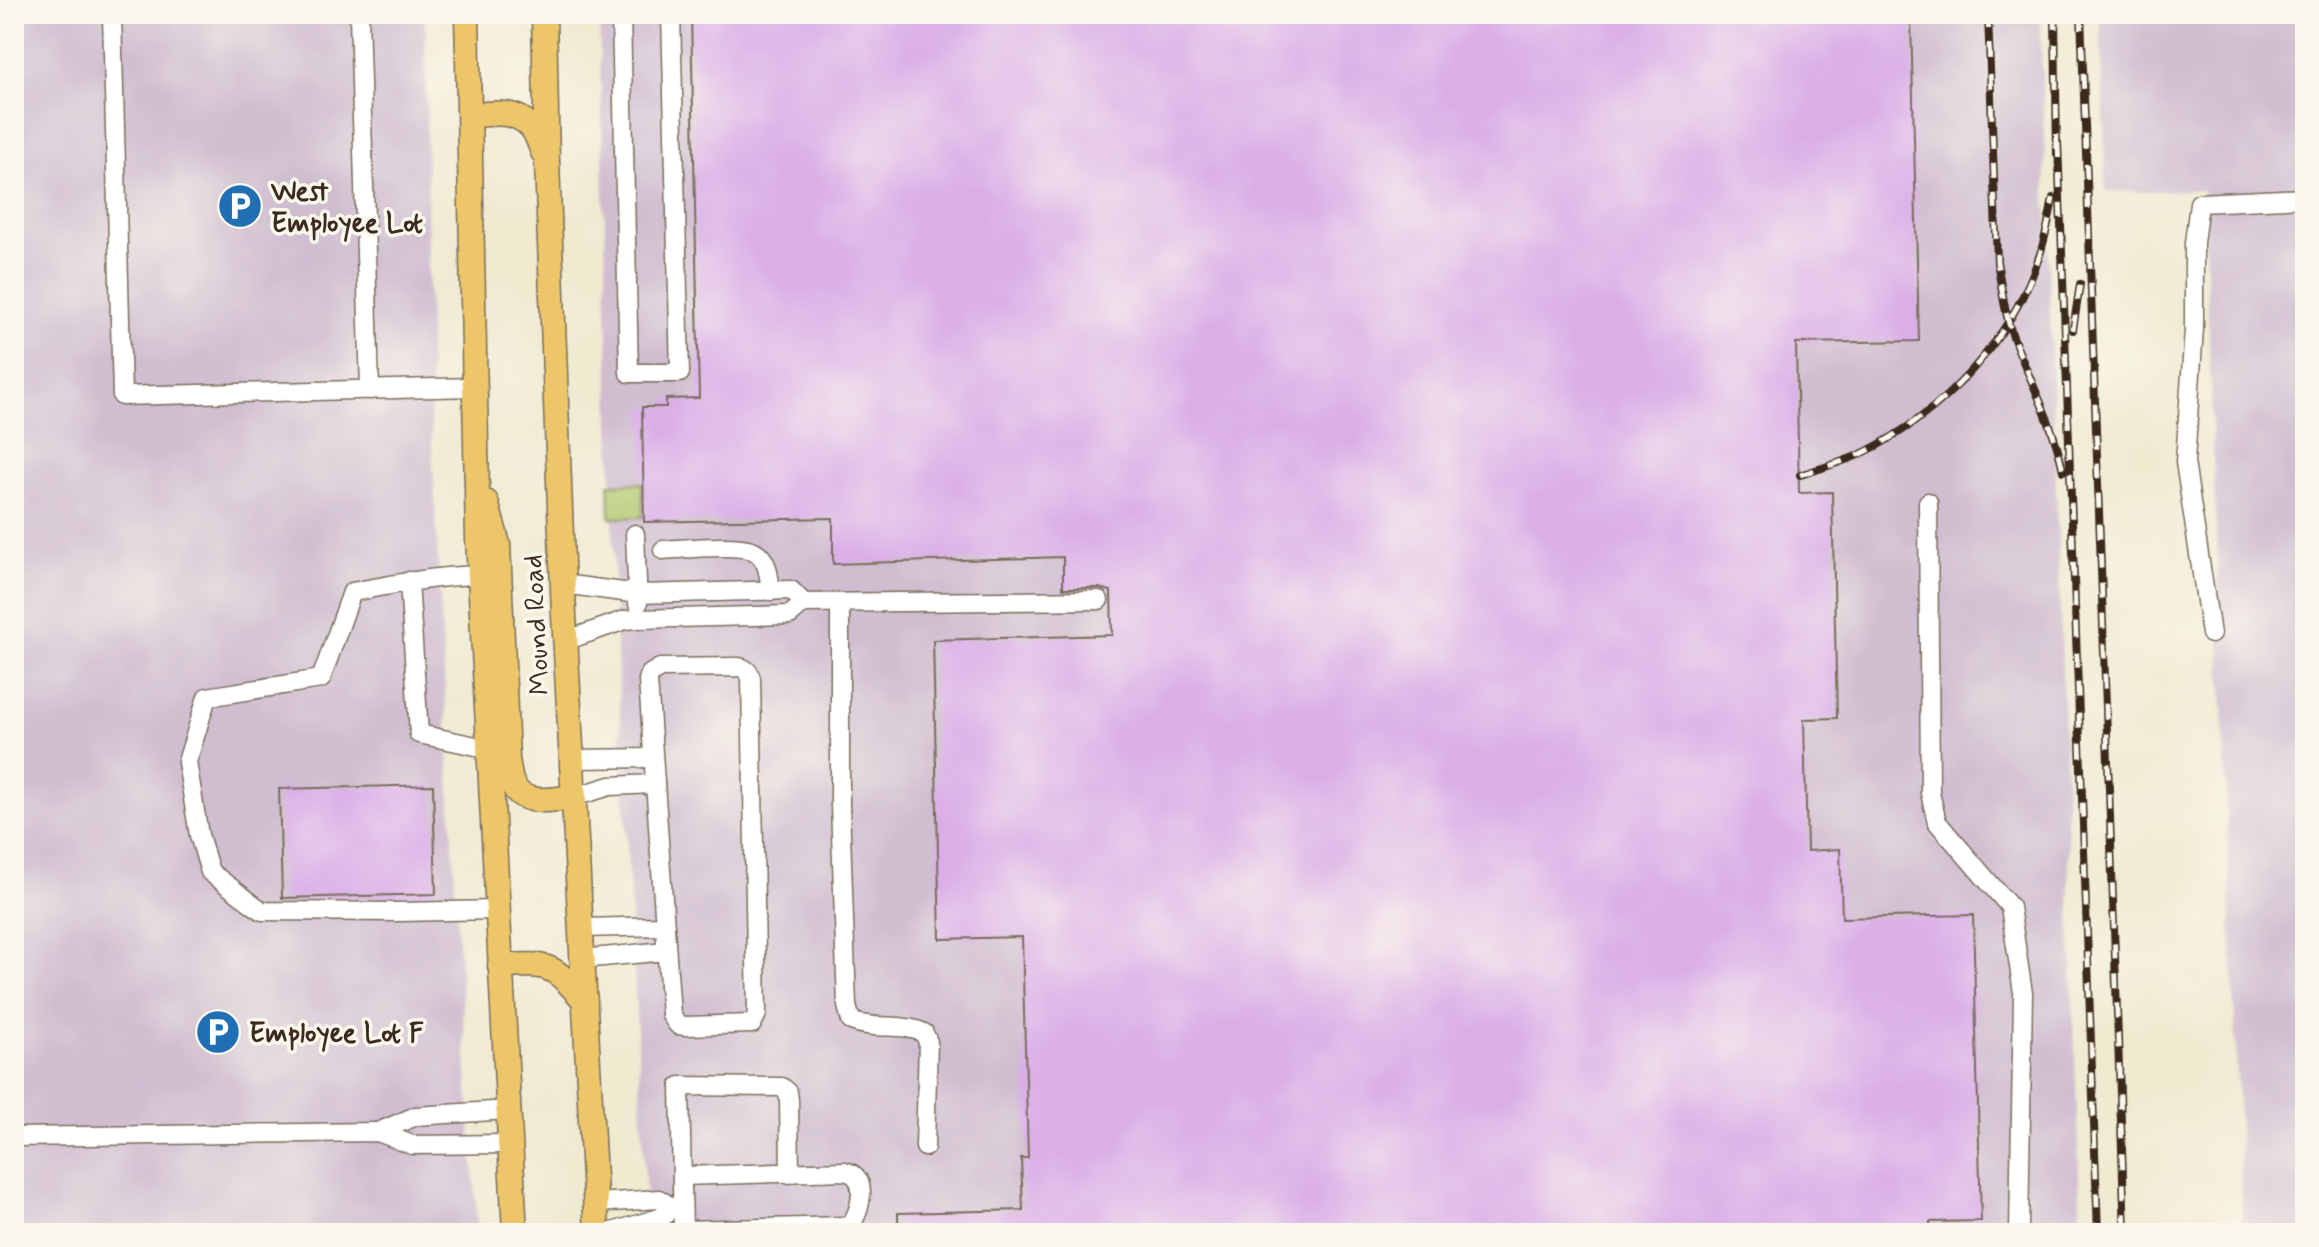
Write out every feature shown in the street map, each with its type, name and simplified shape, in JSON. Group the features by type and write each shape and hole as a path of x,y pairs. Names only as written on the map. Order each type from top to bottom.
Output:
{"main road":[{"name":"Mound Road","path":"467,14 480,575 515,1233"},
{"name":"Mound Road","path":"544,14 565,641 597,1233"},
{"path":"470,116 499,112 518,117 533,129 547,162"},
{"path":"477,469 498,544 507,759 513,787 523,797 538,800 574,797"},
{"path":"500,966 545,966 559,972 585,1001"}],"lane":[{"path":"112,14 122,396 475,387"},
{"path":"359,14 370,390"},
{"path":"621,14 629,373 680,373 671,14"},
{"path":"2211,634 2185,462 2194,329 2194,243 2199,203 2305,198"},
{"path":"1928,502 1930,793 1937,822 2010,907 2023,993 2019,1233"},
{"path":"635,534 637,619"},
{"path":"663,550 752,549 769,571 771,591"},
{"path":"480,575 409,581 352,592 321,679 207,697 187,762 199,835 210,872 262,911 497,910"},
{"path":"409,581 419,734 490,749"},
{"path":"563,584 638,594 791,590 804,603"},
{"path":"742,591 743,616"},
{"path":"565,641 625,620 790,615 804,603 1099,600"},
{"path":"840,603 840,804 847,1006 851,1021 865,1027 916,1029 924,1033 928,1042 925,1147"},
{"path":"660,668 745,668 749,672 757,1001 756,1020 752,1024 686,1026 678,1025 671,1015 653,758 650,674 660,668"},
{"path":"572,759 653,758"},
{"path":"574,797 610,786 655,784"},
{"path":"581,928 665,926"},
{"path":"582,959 666,951"},
{"path":"682,1176 790,1174 845,1171 854,1174 860,1181 859,1212 848,1226 683,1232 677,1206 682,1176 680,1086 782,1087 788,1092 789,1100 790,1174"},
{"path":"378,1132 416,1116 508,1110"},
{"path":"14,1137 378,1132 412,1145 510,1144"},
{"path":"596,1203 659,1199 677,1206"},
{"path":"609,1233 663,1217 677,1206"}],"shaded area":[{"path":"14,14 425,14 430,406 458,941 478,1233 14,1233"},
{"path":"599,14 2040,14 2081,1233 648,1233 616,638"},
{"path":"2100,14 2305,14 2305,1233 2243,1233 2203,190 2106,192"}],"green space":[{"path":"642,483 643,517 610,518 609,484"}],"building":[{"path":"691,14 1893,14 1894,20 1911,19 1919,341 1796,343 1799,493 1832,492 1837,718 1804,719 1807,851 1840,849 1842,918 1973,915 1981,1221 1930,1222 1930,1233 898,1233 898,1213 1023,1210 1021,1158 1028,1158 1022,937 940,939 933,640 1112,635 1111,591 1063,588 1063,557 833,564 833,518 644,522 642,407 666,407 666,399 699,398"},
{"path":"433,785 436,894 282,898 279,789"}],"railway":[{"path":"1988,14 1997,262 2012,332 2048,421 2063,471"},
{"path":"2055,14 2057,154"},
{"path":"2081,14 2125,1233"},
{"path":"2058,143 2098,1233"},
{"path":"1800,475 1856,456 1893,436 1921,417 1972,370 1994,343 2029,283 2043,245 2053,198"},
{"path":"2073,330 2080,284"}],"place":[{"name":"West Employee Lot","path":"240,206"},
{"name":"Employee Lot F","path":"218,1032"}]}
